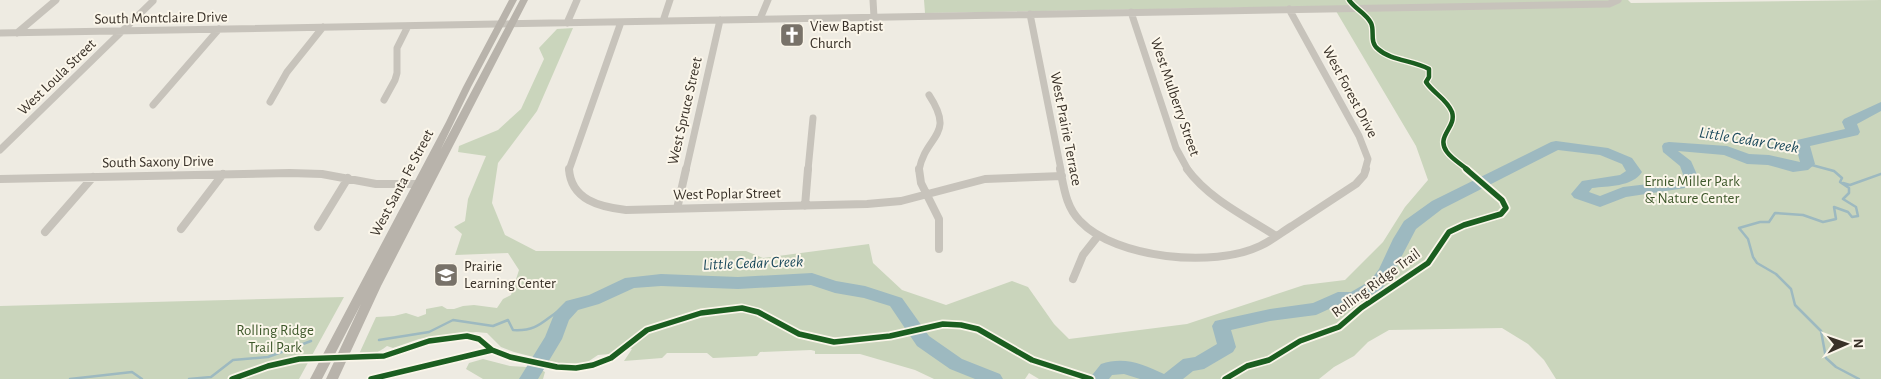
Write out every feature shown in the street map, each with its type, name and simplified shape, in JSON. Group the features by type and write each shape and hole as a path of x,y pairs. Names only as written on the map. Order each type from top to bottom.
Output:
{"street":[{"path":"17,33 56,0"},
{"name":"West Santa Fe Street","path":"332,379 423,184 513,0"},
{"name":"West Santa Fe Street","path":"316,379 513,24 524,0"},
{"path":"567,23 577,0"},
{"path":"664,21 670,0"},
{"path":"760,19 768,0"},
{"path":"873,0 874,17"},
{"name":"South Montclaire Drive","path":"0,33 1609,4 1618,0"},
{"name":"West Loula Street","path":"0,150 153,1"},
{"name":"West Forest Drive","path":"1276,236 1356,184 1364,175 1368,159 1359,136 1289,9"},
{"name":"West Mulberry Street","path":"1131,12 1184,167 1198,183 1276,236"},
{"name":"West Prairie Terrace","path":"1030,14 1067,203 1070,212 1082,226 1098,236 1129,248 1173,257 1202,259 1245,254 1276,236"},
{"name":"West Spruce Street","path":"677,209 720,20"},
{"name":"West Poplar Street","path":"621,22 570,162 568,174 571,184 581,196 603,207 626,210 867,204 901,201 985,179 1062,176"},
{"path":"384,100 395,80 397,48 408,26"},
{"path":"270,102 278,82 287,69 324,27"},
{"path":"153,106 219,29"},
{"path":"929,94 938,107 941,124 938,135 919,168 924,194 935,207 941,226 939,250"},
{"path":"805,206 813,118"},
{"name":"South Saxony Drive","path":"0,179 307,173 348,178 376,184 423,184"},
{"path":"182,229 222,174"},
{"name":"South Saxony Drive","path":"45,232 93,177"},
{"path":"318,227 348,178"},
{"path":"1073,279 1083,254 1098,236"}],"green space":[{"name":"Ernie Miller Park & Nature Center","path":"924,0 1628,0 1631,3 1881,0 1881,379 1556,379 1544,360 1528,344 1502,328 1389,330 1368,342 1354,356 1334,367 1319,379 1039,379 1029,373 1025,379 934,379 915,370 860,354 815,354 815,351 811,350 760,352 757,356 713,358 707,353 667,353 662,358 624,361 632,349 624,346 610,354 598,355 586,363 557,363 514,352 501,347 487,333 476,332 419,339 393,348 387,346 374,353 359,354 376,317 406,313 418,317 426,314 426,309 442,306 447,309 474,305 497,308 503,299 511,295 519,270 508,253 455,255 462,234 454,227 465,221 468,199 486,156 458,152 459,146 498,130 521,109 544,59 539,48 557,29 573,28 537,111 498,163 492,203 505,235 536,251 746,251 763,258 869,244 873,263 902,290 946,305 1012,281 1028,287 1054,324 1069,339 1187,324 1304,285 1345,280 1383,242 1405,207 1428,180 1416,146 1333,6 925,13"},
{"name":"Rolling Ridge Trail Park","path":"344,297 299,379 0,379 0,306"},
{"path":"483,359 545,372 543,379 483,379 466,369 469,363"}],"waterway":[{"name":"Little Cedar Creek","path":"1171,379 1189,364 1198,364 1227,347 1221,326 1270,315 1316,309 1338,298 1354,298 1376,285 1386,271 1401,239 1410,225 1437,205 1556,145 1603,151 1627,161 1635,172 1624,179 1587,184 1579,194 1600,202 1623,192 1687,184 1691,177 1686,164 1670,152 1669,146 1727,151 1747,159 1769,160 1793,167 1803,167 1808,164 1802,143 1853,132 1849,122 1881,106"},
{"path":"1808,164 1834,171 1842,178 1840,182 1849,188 1849,193 1843,199 1856,207 1858,216 1852,217 1848,212 1834,207 1836,219 1823,222 1803,215 1775,213 1769,222 1760,222 1739,228 1748,239 1753,257 1757,263 1776,274 1791,289 1795,305 1821,331 1826,358 1836,367 1859,379"},
{"path":"1843,183 1850,185 1881,174"},
{"name":"Little Cedar Creek","path":"528,379 553,339 561,317 572,305 593,300 631,282 661,280 738,283 812,279 835,287 865,292 896,302 923,341 956,364 994,379"},
{"path":"379,340 429,332 453,320 493,326 508,320 513,330 523,330 538,325 563,308 572,305"},
{"path":"189,379 211,377 233,360 268,357 311,341"},
{"name":"Little Cedar Creek","path":"1098,379 1107,369 1124,367 1158,379"},
{"path":"70,379 132,372 142,379"}],"cycle path":[{"name":"Rolling Ridge Trail","path":"1225,379 1247,366 1269,360 1300,341 1339,327 1361,308 1428,263 1449,232 1464,225 1501,214 1506,208 1502,200 1447,152 1443,145 1444,135 1452,124 1452,113 1447,104 1426,82 1429,77 1429,69 1423,65 1391,56 1379,50 1373,42 1370,21 1349,0"},
{"path":"232,379 268,366 299,359 384,356 429,341 467,336 479,339 492,350 510,357 557,367 576,368 593,365 611,358 647,330 701,313 742,308 758,312 799,334 834,342 890,336 943,324 961,325 978,329 1032,360 1091,379"},
{"path":"371,379 492,350"}],"place":[{"name":"View Baptist Church","path":"792,35"},
{"name":"Prairie Learning Center","path":"446,275"}]}
